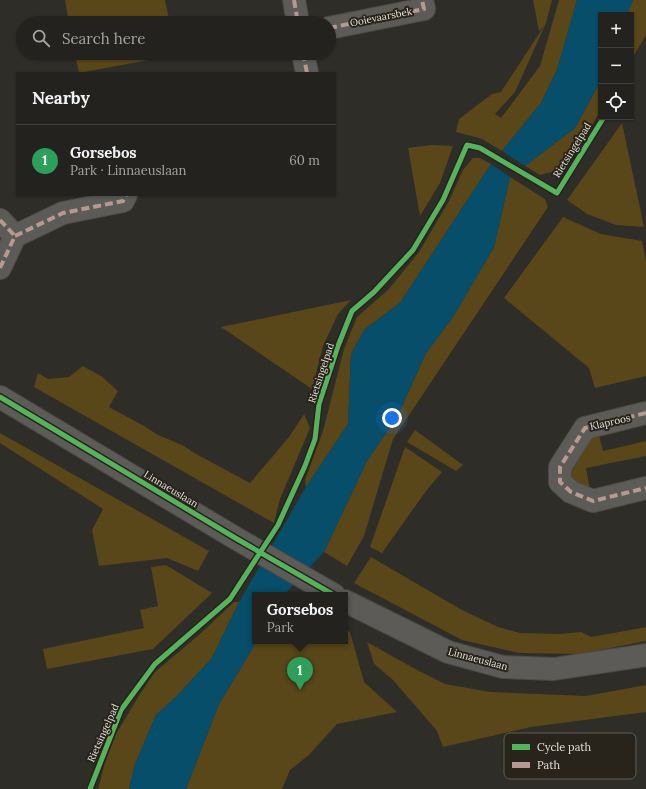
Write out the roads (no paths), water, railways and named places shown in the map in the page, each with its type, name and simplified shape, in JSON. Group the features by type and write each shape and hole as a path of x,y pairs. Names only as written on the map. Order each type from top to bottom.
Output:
{"street":[{"path":"294,0 297,16"},
{"name":"Ooievaarsbek","path":"336,27 424,9 422,0"},
{"path":"304,60 307,72"},
{"path":"0,268 15,236 63,213 123,201 126,196"},
{"path":"0,220 15,236"},
{"name":"Linnaeuslaan","path":"0,397 237,540 330,592"},
{"name":"Klaproos","path":"646,414 585,428 560,467 560,482 571,492 593,501 646,488"},
{"name":"Linnaeuslaan","path":"348,602 448,652 503,667 554,669 646,655"}],"water":[{"path":"577,0 633,0 628,12 598,12 598,86 575,128 525,166 502,151 541,103 557,70"},
{"path":"491,164 510,177 494,247 453,317 426,353 397,417 367,461 324,552 287,592 252,592 252,644 255,644 219,704 186,789 129,789 135,764 156,715 177,696 212,658 239,602 306,487 348,424 351,354 364,330 400,303"}],"place":[{"name":"Gorsebos","path":"300,690"}]}
